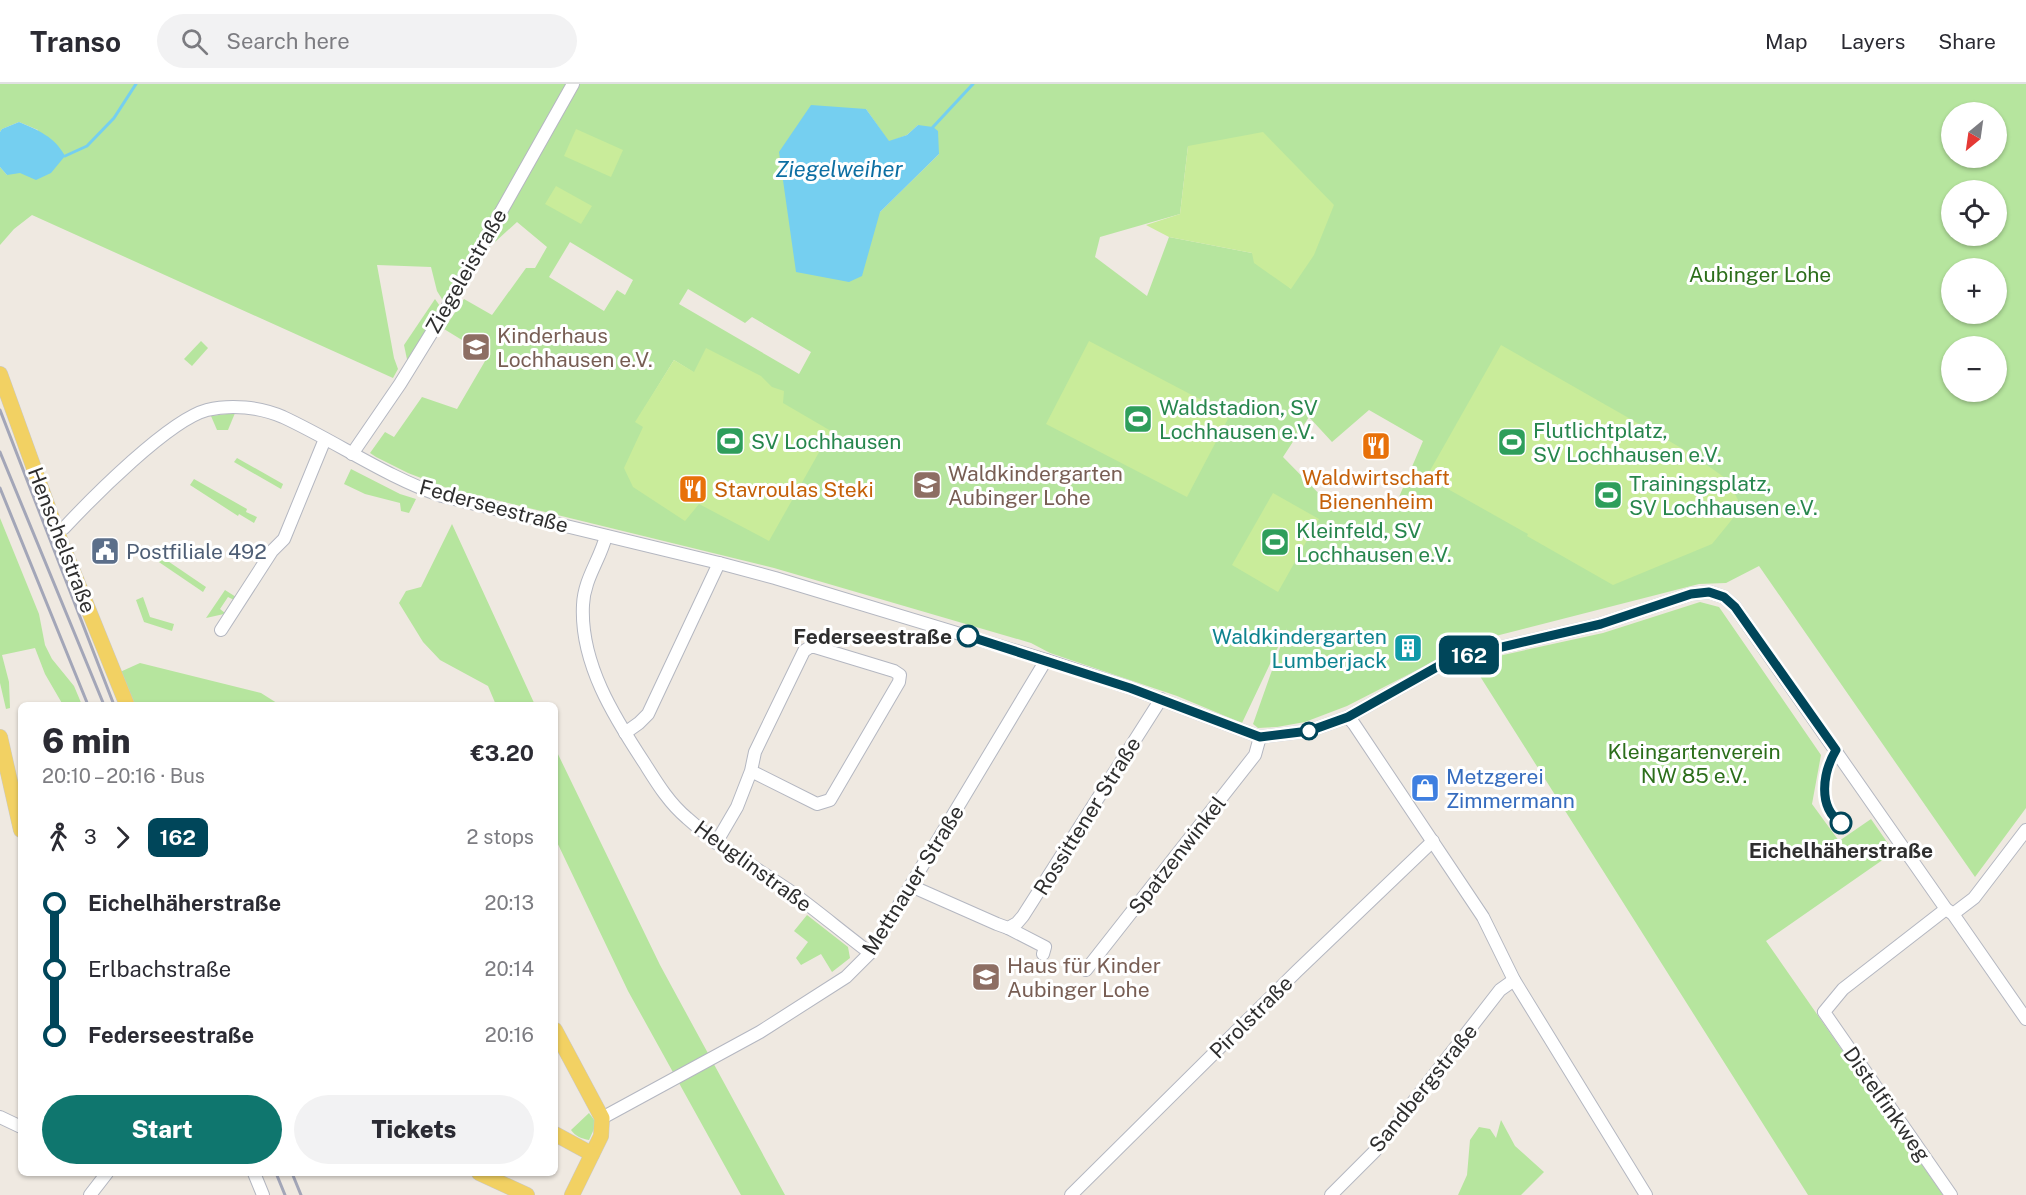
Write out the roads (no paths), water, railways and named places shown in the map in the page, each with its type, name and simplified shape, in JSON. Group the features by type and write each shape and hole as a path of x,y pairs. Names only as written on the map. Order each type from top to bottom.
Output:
{"main road":[{"name":"Henschelstraße","path":"0,374 57,532 126,702"},
{"path":"0,737 18,817"},
{"path":"558,1035 602,1118 601,1136 572,1195"},
{"path":"558,1136 592,1154"},
{"path":"485,1176 527,1195"}],"street":[{"name":"Ziegeleistraße","path":"352,454 400,384 445,310 573,84"},
{"name":"Federseestraße","path":"57,532 141,455 184,420 206,410 240,407 264,410 281,416 408,483 442,496 719,563 1046,660 1161,699 1260,737 1309,731 1348,717 1444,663 1462,657 1601,624 1691,594 1709,592 1724,597 1735,607 1949,912"},
{"path":"221,630 272,551 284,539 325,439"},
{"name":"Heuglinstraße","path":"606,536 589,575 583,602 583,627 590,660 606,700 625,733 665,794 685,816 717,843 788,890 870,953"},
{"path":"625,733 648,714 719,563"},
{"path":"717,843 738,807 755,752 804,651 810,647 815,648 894,671 900,675 830,800 818,804 751,771"},
{"name":"Mettnauer Straße","path":"602,1118 760,1032 846,977 870,953 1046,660"},
{"name":"Rossittener Straße","path":"1008,928 1023,916 1161,699"},
{"path":"1348,717 1484,917 1514,980 1646,1195"},
{"name":"Spatzenwinkel","path":"1086,970 1256,755 1260,737"},
{"path":"2026,830 1974,898 1949,912 2026,1019"},
{"name":"Pirolstraße","path":"1071,1195 1433,841"},
{"path":"911,886 1045,946 1043,954"},
{"name":"Distelfinkweg","path":"1949,912 1843,989 1824,1012 1951,1195"},
{"name":"Sandbergstraße","path":"1331,1195 1375,1150 1500,990 1514,980"},
{"path":"0,1117 18,1126"},
{"path":"90,1195 105,1176"},
{"path":"255,1176 263,1195"}],"water":[{"name":"Ziegelweiher","path":"811,105 866,109 889,141 907,135 918,125 933,127 938,131 939,154 880,212 862,276 849,282 796,272 779,152"},
{"path":"19,122 51,139 65,156 51,173 36,180 20,173 7,175 0,167 0,132"}],"waterway":[{"path":"65,156 87,146 114,118 136,84"},
{"path":"933,127 973,84"}],"railway":[{"path":"0,410 113,702"},
{"path":"0,452 103,702"},
{"path":"0,488 87,702"},
{"path":"277,1176 285,1195"},
{"path":"293,1176 301,1195"}],"place":[{"name":"Kinderhaus Lochhausen e.V.","path":"476,347"},
{"name":"Waldstadion, SV Lochhausen e.V.","path":"1138,419"},
{"name":"SV Lochhausen","path":"730,441"},
{"name":"Flutlichtplatz, SV Lochhausen e.V.","path":"1512,442"},
{"name":"Waldwirtschaft Bienenheim","path":"1376,446"},
{"name":"Waldkindergarten Aubinger Lohe","path":"927,485"},
{"name":"Stavroulas Steki","path":"693,489"},
{"name":"Trainingsplatz, SV Lochhausen e.V.","path":"1608,495"},
{"name":"Kleinfeld, SV Lochhausen e.V.","path":"1275,542"},
{"name":"Postfiliale 492","path":"105,551"},
{"name":"Federseestraße","path":"968,636"},
{"name":"Waldkindergarten Lumberjack","path":"1408,648"},
{"name":"Metzgerei Zimmermann","path":"1425,788"},
{"name":"Eichelhäherstraße","path":"1841,823"},
{"name":"Haus für Kinder Aubinger Lohe","path":"986,977"}],"park label":[{"name":"Aubinger Lohe","path":"1760,274"},
{"name":"Kleingartenverein NW 85 e.V.","path":"1694,763"}]}
